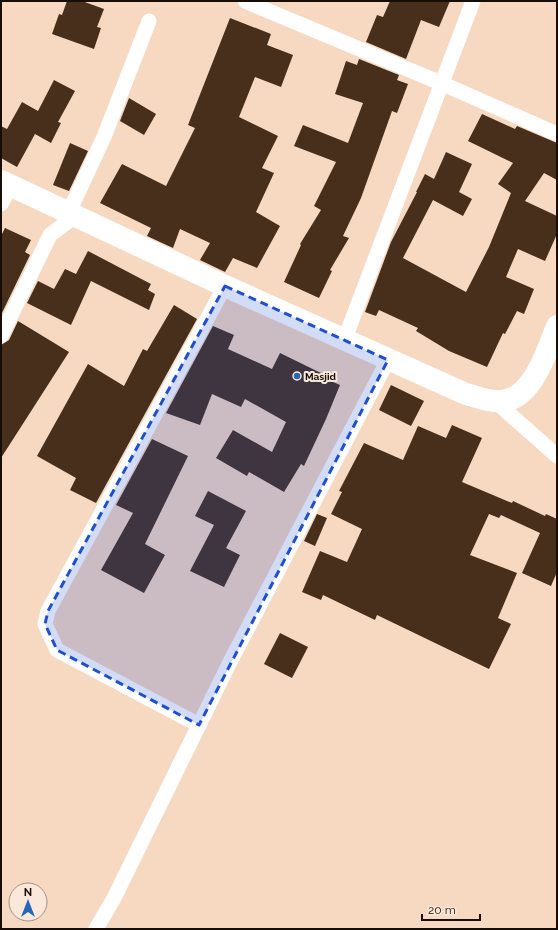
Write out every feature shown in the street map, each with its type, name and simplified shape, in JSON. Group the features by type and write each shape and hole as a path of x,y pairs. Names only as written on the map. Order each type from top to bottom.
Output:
{"street":[{"path":"245,1 443,84 557,134"},
{"path":"344,341 443,84 473,1"},
{"path":"1,336 50,235 71,215 104,137 149,21"},
{"path":"4,190 71,215 344,341 466,394 496,402 511,399 524,390 540,369 557,326"},
{"path":"199,725 57,650 45,624 48,611 225,286"},
{"path":"96,929 114,898 199,725 388,360"},
{"path":"496,402 557,456"}],"highlighted area":[{"path":"225,286 388,360 199,725 57,650 45,624 48,611"}],"building":[{"path":"67,1 82,1 104,9 97,27 101,28 94,49 52,34 59,14 62,15"},
{"path":"390,1 450,1 439,27 421,20 406,59 366,42 377,15 383,17"},
{"path":"230,18 271,34 267,45 293,55 281,87 255,77 239,117 278,136 262,168 274,173 256,212 280,226 257,268 233,258 225,272 200,260 210,243 180,229 173,248 147,236 151,228 100,203 122,164 166,186 195,128 188,125"},
{"path":"359,59 399,75 397,80 408,84 397,113 392,111 361,198 343,236 349,238 330,270 332,271 319,298 284,282 301,245 300,244 321,210 314,206 336,162 294,146 303,125 348,143 363,103 335,94 346,61 357,65"},
{"path":"54,80 75,91 58,122 61,123 51,143 35,134 17,167 1,158 1,126 7,129 22,102 38,111"},
{"path":"129,98 156,114 144,135 120,121"},
{"path":"482,114 515,129 517,126 557,143 557,180 544,173 525,201 557,216 557,234 545,261 518,249 506,277 534,289 524,314 517,311 505,334 503,333 487,367 449,351 416,331 418,328 379,310 376,316 365,312 391,242 425,174 434,179 446,152 472,164 459,192 472,199 463,216 433,200 403,258 466,292 489,247 511,193 498,184 513,163 468,141"},
{"path":"70,143 88,151 69,191 53,185"},
{"path":"5,228 31,240 25,252 30,255 1,315 1,236"},
{"path":"88,251 151,284 148,290 155,294 149,310 91,281 71,325 27,303 38,281 54,289 65,269 76,274"},
{"path":"174,305 197,319 96,503 70,490 76,478 37,456 88,364 124,386 143,349 147,351"},
{"path":"18,321 69,352 1,458 1,345 9,340"},
{"path":"213,326 234,335 228,349 272,369 280,353 325,375 324,378 340,385 304,466 301,464 284,492 249,472 247,476 216,458 233,430 272,452 286,422 245,399 241,407 212,394 200,425 166,413"},
{"path":"391,385 424,401 411,426 379,410"},
{"path":"452,425 482,438 462,482 512,503 513,501 545,516 546,514 557,519 557,572 551,586 522,573 540,533 501,515 499,518 489,514 470,555 517,573 498,618 511,624 489,669 377,615 375,620 323,595 321,600 302,592 320,551 347,562 362,529 331,514 342,492 339,491 364,443 403,460 418,426 446,438"},
{"path":"152,439 188,456 145,544 165,555 144,593 101,570 133,513 116,505"},
{"path":"208,491 246,511 226,548 240,555 224,587 190,571 214,525 195,516"},
{"path":"317,514 327,518 315,546 304,541"},
{"path":"280,633 308,647 292,678 264,664"}],"place":[{"name":"Masjid","path":"297,376"}]}
